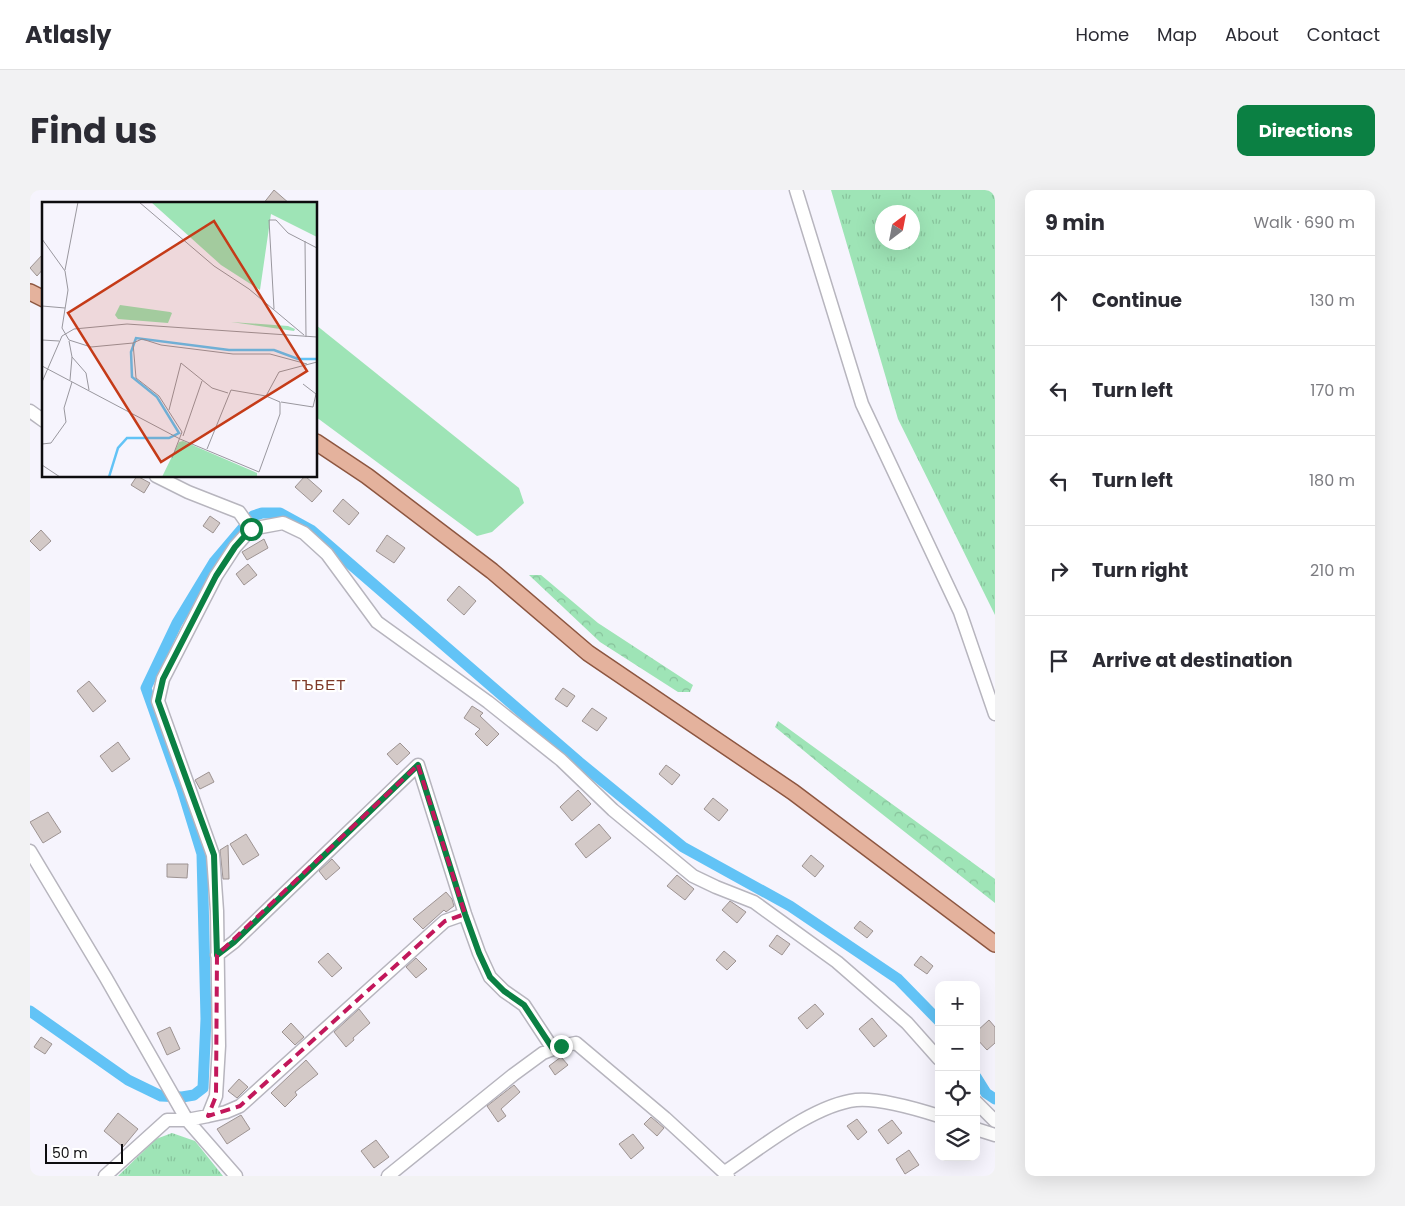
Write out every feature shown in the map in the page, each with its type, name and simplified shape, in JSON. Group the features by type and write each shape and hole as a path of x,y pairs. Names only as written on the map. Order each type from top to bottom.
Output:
{"main road":[{"path":"30,292 42,298"},
{"path":"318,443 367,476 492,571 588,652 793,792 995,944"}],"street":[{"path":"796,190 862,404 960,612 995,714"},
{"path":"30,411 42,420"},
{"path":"160,478 188,492 239,512 251,529"},
{"path":"208,1116 216,1096 219,1046 214,855 158,701 163,679 216,576 235,547 251,529 283,522 304,533 327,554 376,622 488,702 561,760 613,810 693,876 754,902 837,962 907,1023 935,1054"},
{"path":"217,955 241,935 418,765 465,914 490,977 504,991 524,1005 553,1049"},
{"path":"30,851 106,978 187,1120 236,1176"},
{"path":"105,1176 167,1120 187,1120 208,1116 226,1112 240,1106 445,922 465,914"},
{"path":"388,1176 543,1053 576,1043 665,1118 727,1174 807,1117 833,1105 856,1100 880,1101 935,1115"},
{"path":"980,1106 995,1122"},
{"path":"980,1130 995,1135"}],"highlighted area":[{"path":"418,765 465,914 445,921 240,1106 208,1116 216,1096 217,955"}],"green space":[{"path":"831,190 995,190 995,615 898,419"},
{"path":"318,327 519,488 524,503 492,532 477,536 318,418"},
{"path":"529,575 541,575 598,623 693,685 690,692 678,692 600,642"},
{"path":"778,721 995,879 995,903 775,727"},
{"path":"172,1133 195,1141 223,1176 118,1176 156,1139"}],"building":[{"path":"274,190 288,202 265,202"},
{"path":"42,255 42,270 37,276 30,268"},
{"path":"136,478 141,478 150,483 144,493 131,485"},
{"path":"303,478 307,478 322,491 312,502 295,487"},
{"path":"343,499 359,513 349,525 333,511"},
{"path":"210,516 220,523 213,533 203,526"},
{"path":"41,530 51,541 40,551 30,541"},
{"path":"387,535 405,548 394,563 376,551"},
{"path":"264,539 268,548 247,560 242,552"},
{"path":"248,564 257,575 244,585 236,574"},
{"path":"459,586 476,601 464,615 447,600"},
{"path":"89,681 106,701 93,712 77,691"},
{"path":"563,688 575,696 567,707 555,699"},
{"path":"472,706 483,713 480,716 499,734 487,746 475,734 480,729 464,718"},
{"path":"592,708 607,718 597,731 582,721"},
{"path":"118,742 130,759 112,772 100,756"},
{"path":"400,743 410,753 397,765 387,754"},
{"path":"666,765 680,775 672,785 659,774"},
{"path":"209,772 214,782 200,789 195,780"},
{"path":"578,790 591,804 572,821 560,807"},
{"path":"713,798 728,810 719,821 704,809"},
{"path":"48,812 61,832 43,843 30,822"},
{"path":"599,824 611,838 586,858 575,844"},
{"path":"246,834 259,855 243,865 230,844"},
{"path":"228,845 229,879 223,879 220,850"},
{"path":"811,855 824,866 815,877 802,866"},
{"path":"332,859 340,868 326,880 319,871"},
{"path":"167,864 188,864 187,878 167,877"},
{"path":"677,875 694,889 685,900 667,886"},
{"path":"446,892 452,899 454,906 446,912 444,910 423,929 413,919"},
{"path":"730,901 746,912 737,923 722,910"},
{"path":"860,921 873,931 867,938 854,928"},
{"path":"777,935 790,944 782,955 769,946"},
{"path":"724,951 736,961 727,970 716,960"},
{"path":"328,953 342,968 332,977 318,962"},
{"path":"921,956 933,966 927,974 914,965"},
{"path":"416,958 427,969 416,978 406,967"},
{"path":"815,1004 824,1014 807,1029 798,1018"},
{"path":"359,1009 370,1023 346,1047 334,1032"},
{"path":"872,1018 887,1036 874,1047 859,1029"},
{"path":"989,1020 995,1027 995,1043 987,1050 980,1042 980,1028"},
{"path":"291,1023 304,1037 295,1045 282,1032"},
{"path":"170,1027 180,1049 167,1055 157,1033"},
{"path":"41,1037 52,1044 45,1054 34,1047"},
{"path":"561,1057 568,1065 555,1075 549,1066"},
{"path":"306,1060 318,1074 295,1092 297,1095 285,1107 271,1093"},
{"path":"239,1079 248,1087 237,1098 228,1091"},
{"path":"514,1085 520,1092 501,1109 506,1116 498,1122 487,1106"},
{"path":"118,1113 138,1129 123,1147 104,1131"},
{"path":"241,1115 250,1129 227,1144 217,1129"},
{"path":"651,1117 664,1128 657,1136 644,1124"},
{"path":"857,1119 867,1132 858,1140 847,1126"},
{"path":"892,1120 902,1133 888,1144 878,1130"},
{"path":"633,1134 644,1148 631,1159 619,1144"},
{"path":"376,1140 389,1157 374,1168 361,1151"},
{"path":"909,1150 919,1165 905,1174 896,1159"}],"waterway":[{"path":"30,1011 128,1080 161,1096 182,1097 194,1095 203,1088 206,1019 202,854 182,789 146,688 177,623 214,562 253,516 262,513 280,513 311,530 579,762 683,847 790,906 898,979 935,1017"},
{"path":"980,1083 986,1093 995,1099"}],"district":[{"name":"ТЪБЕТ","path":"319,685"}],"route":[{"path":"251,529 235,547 216,576 163,679 158,701 214,855 217,955 234,942 418,765 465,914 490,977 504,991 524,1005 553,1049 561,1046"}]}
